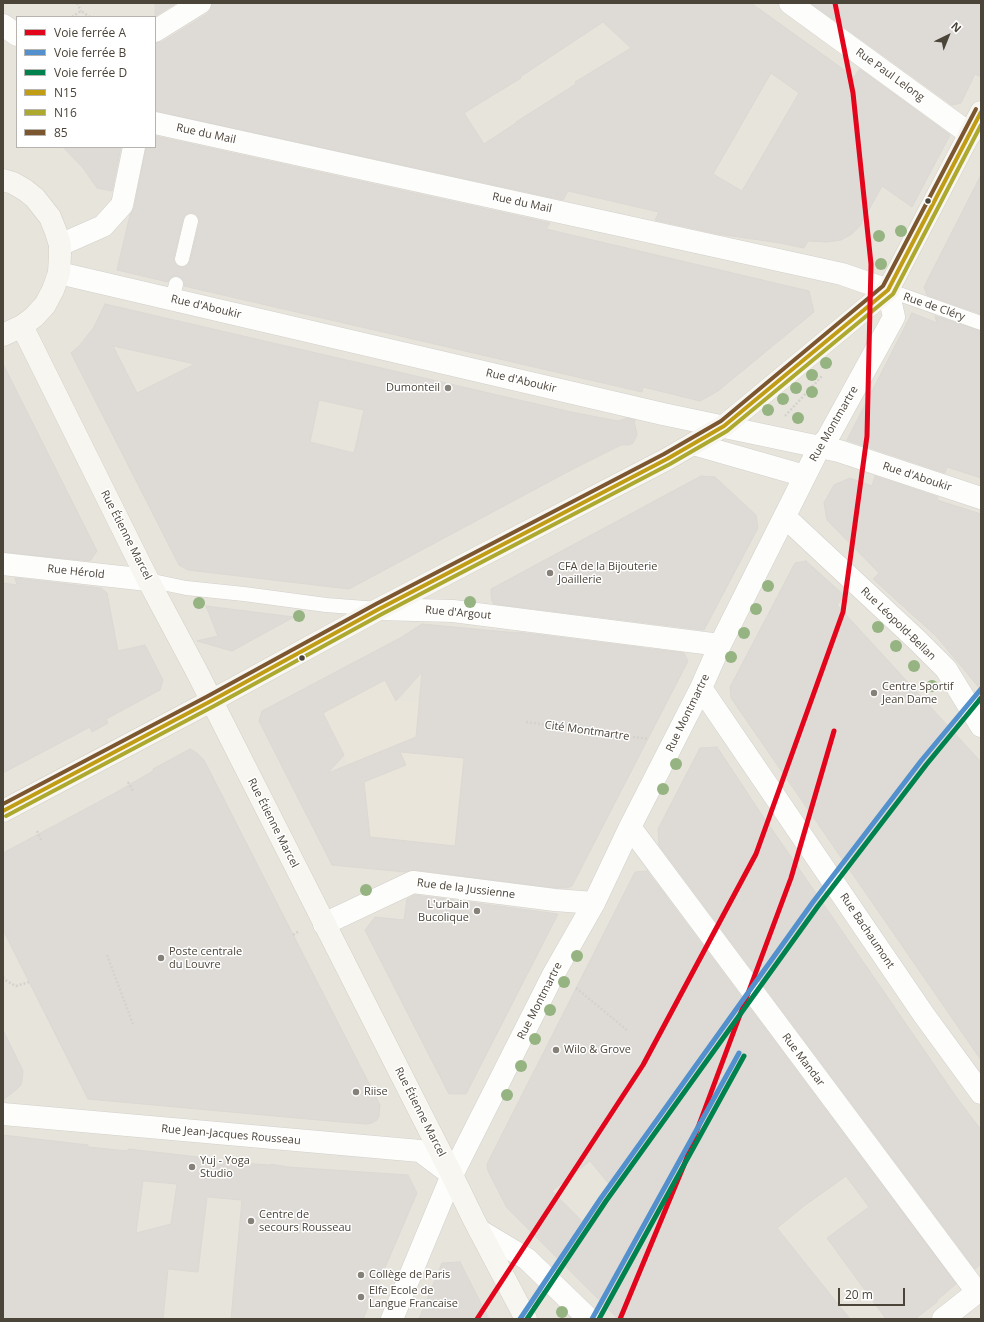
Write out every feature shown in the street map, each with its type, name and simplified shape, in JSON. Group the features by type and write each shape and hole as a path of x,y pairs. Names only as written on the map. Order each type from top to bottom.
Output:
{"street":[{"path":"156,30 200,3"},
{"name":"Rue Paul Lelong","path":"790,3 970,134"},
{"path":"3,25 16,34"},
{"path":"3,811 211,701 379,609 693,444 724,426 888,290 981,112"},
{"name":"Rue du Mail","path":"156,123 842,274 888,290"},
{"path":"60,245 103,226 122,205 134,148"},
{"path":"3,180 13,183 35,198 50,217 60,245 59,273 53,290 45,305 34,317 12,331"},
{"name":"Rue d'Aboukir","path":"59,273 174,292 662,414 820,446 981,498"},
{"name":"Rue Montmartre","path":"392,1319 452,1175 553,975 594,903 630,827 701,688 720,645 820,446 827,439 894,318 888,290"},
{"name":"Rue Étienne Marcel","path":"12,331 148,580 211,701 526,1319"},
{"path":"693,444 805,476"},
{"name":"Rue Léopold-Bellan","path":"785,517 917,640 946,670 981,726"},
{"name":"Rue Hérold","path":"3,564 148,580"},
{"name":"Rue d'Argout","path":"379,609 453,611 720,645"},
{"name":"Rue Bachaumont","path":"701,688 924,1015 981,1093"},
{"name":"Rue Mandar","path":"630,827 979,1291"},
{"name":"Rue de la Jussienne","path":"324,924 412,882 555,900 594,903"},
{"name":"Rue Jean-Jacques Rousseau","path":"3,1114 420,1151 452,1175"},
{"path":"480,1231 527,1259 589,1319"},
{"path":"943,1319 979,1291"}],"lane":[{"path":"182,259 191,221"},
{"name":"Rue de Cléry","path":"888,290 981,323"},
{"name":"Rue d'Argout","path":"148,580 186,588 326,605 379,609"}],"path":[{"path":"77,3 81,11 88,16"},
{"path":"74,16 81,11"},
{"path":"781,421 824,374"},
{"name":"Cité Montmartre","path":"526,722 648,739"},
{"path":"128,782 132,791"},
{"path":"37,831 41,840"},
{"path":"293,935 299,932"},
{"path":"107,955 133,1024"},
{"path":"3,977 4,980 16,986 29,982"},
{"path":"576,988 627,1030"}],"shaded area":[{"path":"3,3 981,3 981,1319 3,1319"},
{"path":"409,632 396,700 451,705 564,839 595,843 589,854 555,848 498,848 491,881 360,868 362,843 354,774 309,686"},
{"path":"338,1150 371,1154 371,1160 337,1157"}],"building":[{"path":"155,3 176,3 155,16"},
{"path":"212,3 751,3 854,77 860,69 950,135 912,207 882,186 860,226 852,234 841,240 827,242 808,241 804,248 718,234 655,220 659,212 568,191 563,200 156,111 156,43 162,42 207,14 211,9","holes":["603,22 631,48 575,82 576,84 484,144 464,113 521,78 520,77","771,73 799,93 742,191 713,174"]},
{"path":"811,3 981,3 981,77 975,74 961,103 952,105"},
{"path":"156,136 550,223 546,229 809,291 814,312 718,391 700,401 643,387 642,392 184,286 184,281 178,276 173,276 168,282 117,270 130,215 134,208 146,148 156,148","holes":["189,213 197,215 199,223 190,261 185,267 180,267 176,265 174,257 183,219 185,215"]},
{"path":"64,148 121,148 112,191 97,188 83,168"},
{"path":"981,175 981,314 927,295 924,287"},
{"path":"105,304 571,412 618,421 627,418 635,420 634,424 637,435 633,443 629,445 621,445 573,469 349,589 188,570 179,565 71,353 80,345 94,327","holes":["113,346 195,364 137,393","319,400 364,410 354,453 310,442"]},
{"path":"912,313 937,323 935,316 981,331 981,478 947,467 945,473 847,440"},
{"path":"3,364 97,551 90,561 3,552"},
{"path":"701,476 715,477 756,515 758,528 704,630 494,604 492,601 491,589"},
{"path":"875,476 938,497 937,500 981,514 981,690 936,636 873,579 879,573 827,520 824,503 834,485 850,478 872,486"},
{"path":"806,561 845,596 837,605 981,762 981,1060 731,698 730,687 795,563"},
{"path":"15,578 101,588 107,593 118,651 145,645 163,680 160,690 106,719 108,723 92,732 90,727 3,773 3,583 17,585"},
{"path":"206,606 294,617 232,651 197,641 218,636"},
{"path":"422,624 518,633 517,632 684,653 688,661 572,886 567,888 556,888 415,870 405,872 332,865 259,721 262,711 400,638","holes":["422,672 416,737 328,773 344,755 323,713 385,680 396,701","400,752 464,758 455,846 370,837 364,782 406,765"]},
{"path":"717,747 957,1098 981,1130 981,1264 975,1269 659,845 658,829 700,748"},
{"name":"Poste centrale du Louvre","path":"190,749 204,760 380,1105 379,1116 377,1120 372,1123 341,1122 88,1099 3,930 3,853 117,792 153,771 153,769"},
{"path":"647,871 956,1284 937,1300 937,1302 915,1319 886,1319 827,1238 869,1207 846,1176 804,1206 777,1228 850,1319 618,1319 507,1208 488,1171 487,1164 635,872","holes":["590,1161 613,1189 582,1221 552,1191"]},
{"path":"415,895 558,914 466,1094 449,1094 365,930 375,917 404,920 407,899"},
{"path":"3,1030 23,1071 21,1085 3,1100"},
{"path":"3,1135 88,1145 88,1147 128,1151 128,1149 208,1158 208,1161 271,1164 288,1167 408,1175 417,1193 363,1319 231,1319 242,1200 207,1197 198,1272 168,1269 163,1319 3,1319","holes":["143,1181 177,1184 171,1224 136,1233"]},
{"path":"460,1262 489,1319 419,1319 442,1263"}],"rail line":[{"name":"A","path":"477,1319 643,1065 756,854 843,612 867,436 871,264 853,93 835,3"},
{"name":"B","path":"520,1319 601,1198 813,902 921,761 981,689"},
{"name":"D","path":"527,1319 606,1201 818,906 926,765 981,698"},
{"name":"A","path":"620,1319 684,1165 791,878 834,731"},
{"name":"B","path":"592,1319 739,1053"},
{"name":"D","path":"599,1319 744,1056"}],"transit line":[{"name":"85","path":"3,804 208,696 376,604 664,454 721,421 883,286 976,109"},
{"name":"N15","path":"3,811 211,701 379,609 667,459 724,426 888,290 981,112"},
{"name":"N16","path":"6,816 214,706 382,614 670,464 727,431 893,294 981,125"}],"place":[{"name":"Dumonteil","path":"448,388"},
{"name":"CFA de la Bijouterie Joaillerie","path":"550,573"},
{"name":"Centre Sportif Jean Dame","path":"874,693"},
{"name":"L'urbain Bucolique","path":"477,911"},
{"name":"Poste centrale du Louvre","path":"161,958"},
{"name":"Wilo & Grove","path":"556,1050"},
{"name":"Riise","path":"356,1092"},
{"name":"Yuj - Yoga Studio","path":"192,1167"},
{"name":"Centre de secours Rousseau","path":"251,1221"},
{"name":"Collège de Paris","path":"361,1275"},
{"name":"Elfe Ecole de Langue Francaise","path":"361,1297"}]}
